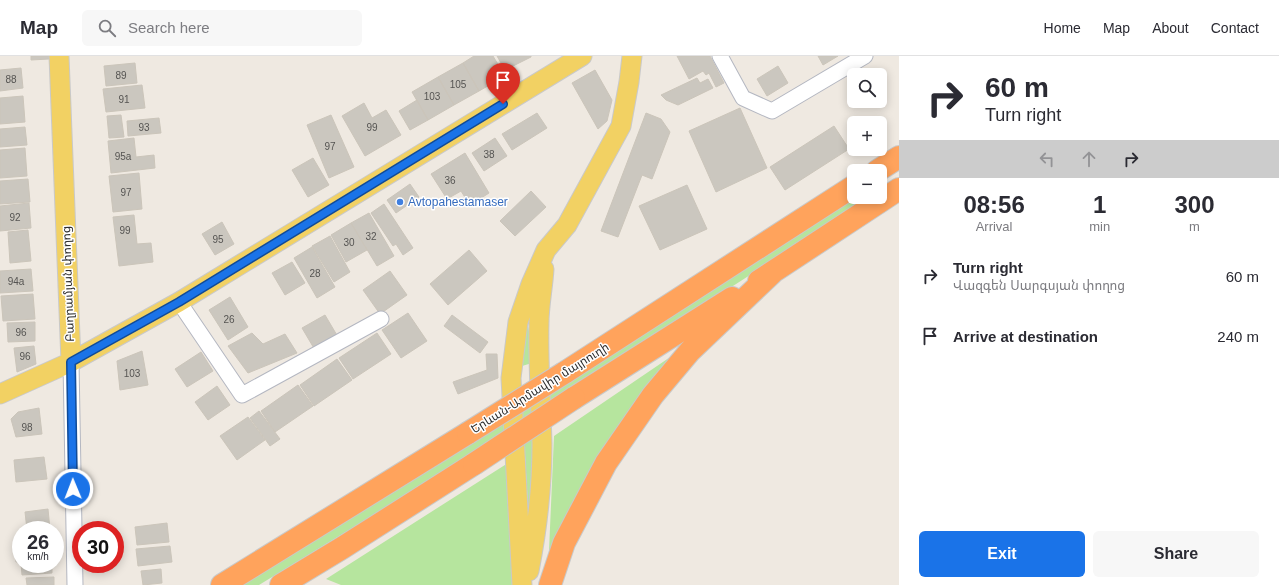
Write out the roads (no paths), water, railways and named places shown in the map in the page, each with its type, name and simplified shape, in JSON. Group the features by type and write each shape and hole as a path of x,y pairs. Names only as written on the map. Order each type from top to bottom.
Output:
{"highway":[{"path":"887,165 899,157"},
{"path":"281,585 474,464 574,398 772,273 899,189"},
{"name":"Երևան-Արմավիր մայրուղի","path":"222,585 564,373 847,191"},
{"path":"550,585 564,543 606,463 653,395 690,351 772,273"}],"main road":[{"name":"Բաղրամյան փողոց","path":"58,56 71,362"},
{"path":"0,394 71,362 179,302 582,56"},
{"path":"522,585 511,378 518,322 531,284 546,250 567,225 621,126 632,56"},
{"path":"527,585 536,528 542,445 538,321 546,250"}],"street":[{"path":"720,56 743,98 772,111 865,56"},
{"path":"179,302 242,395 381,319"},
{"name":"Բաղրամյան փողոց","path":"71,362 74,585"}],"place":[{"name":"Avtopahestamaser","path":"400,202"}]}
